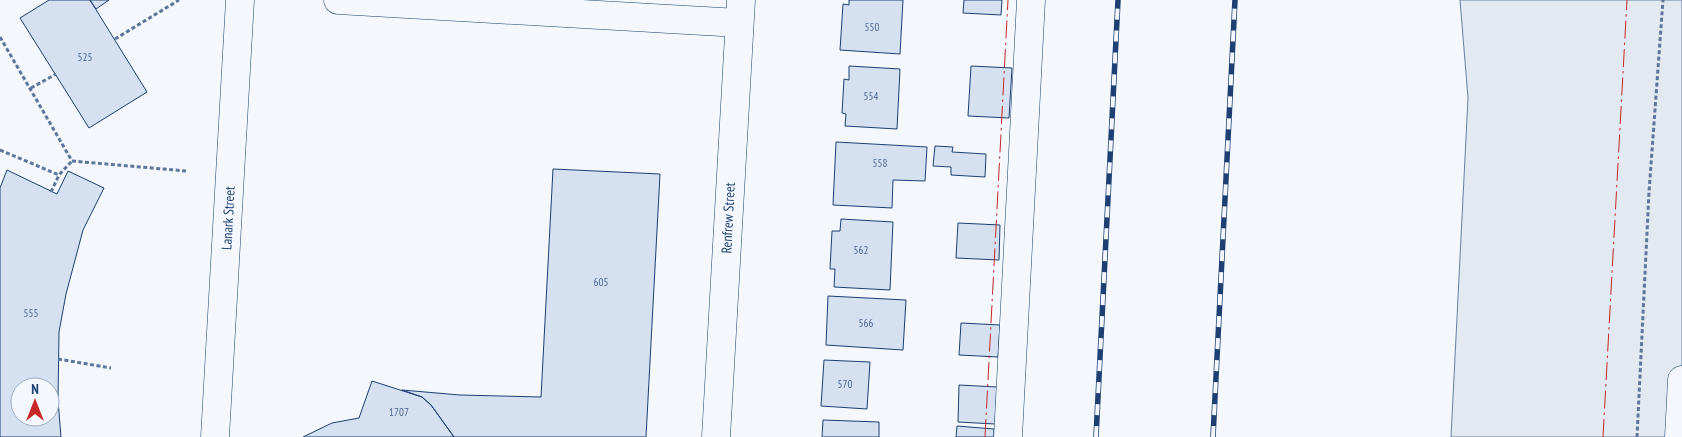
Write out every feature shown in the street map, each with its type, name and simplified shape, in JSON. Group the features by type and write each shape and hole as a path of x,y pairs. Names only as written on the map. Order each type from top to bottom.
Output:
{"street":[{"name":"Lanark Street","path":"215,437 240,0"},
{"path":"338,0 740,12"},
{"path":"1008,437 1031,0"},
{"name":"Renfrew Street","path":"716,437 740,12"},
{"path":"1679,437 1682,380"}],"path":[{"path":"114,39 179,0"},
{"path":"1637,437 1649,192 1663,0"},
{"path":"0,37 72,161"},
{"path":"31,88 56,74"},
{"path":"0,150 59,175"},
{"path":"72,161 186,171"},
{"path":"51,192 59,175 72,161"},
{"path":"58,359 111,368"}],"shaded area":[{"path":"1460,0 1682,0 1682,378 1679,437 1451,437 1468,98"}],"building":[{"path":"49,0 90,0 147,92 89,128 20,18"},
{"path":"90,0 109,0 96,9"},
{"path":"849,0 903,0 900,54 840,50 843,4 849,5"},
{"path":"964,0 1002,0 1001,15 963,13"},
{"path":"849,66 900,69 897,129 845,126 846,114 842,113 844,79 849,80"},
{"path":"971,66 1012,68 1009,118 968,116"},
{"path":"836,142 927,147 925,181 893,180 892,208 833,205"},
{"path":"935,146 953,147 952,152 986,154 985,177 951,175 951,167 933,166"},
{"path":"553,169 660,174 646,437 454,437 431,405 422,397 402,390 460,395 541,397"},
{"path":"7,170 57,194 68,171 104,188 83,230 66,294 59,332 58,377 10,377 10,427 60,427 60,425 61,437 0,437 0,188"},
{"path":"841,219 893,222 890,290 834,287 835,269 830,269 832,231 840,231"},
{"path":"958,223 1000,225 999,260 956,258"},
{"path":"828,296 906,300 903,350 826,345"},
{"path":"961,323 1000,325 998,357 959,355"},
{"path":"824,360 870,362 867,409 821,406"},
{"path":"372,381 422,397 431,405 454,437 303,437 332,423 359,418"},
{"path":"959,385 997,387 995,424 958,422"},
{"path":"823,420 879,422 879,437 822,437"},
{"path":"957,426 994,429 994,437 956,437"}],"railway":[{"path":"1096,437 1118,0"},
{"path":"1213,437 1235,0"}],"power":[{"path":"985,437 1008,0"},
{"path":"1603,437 1627,0"}]}
